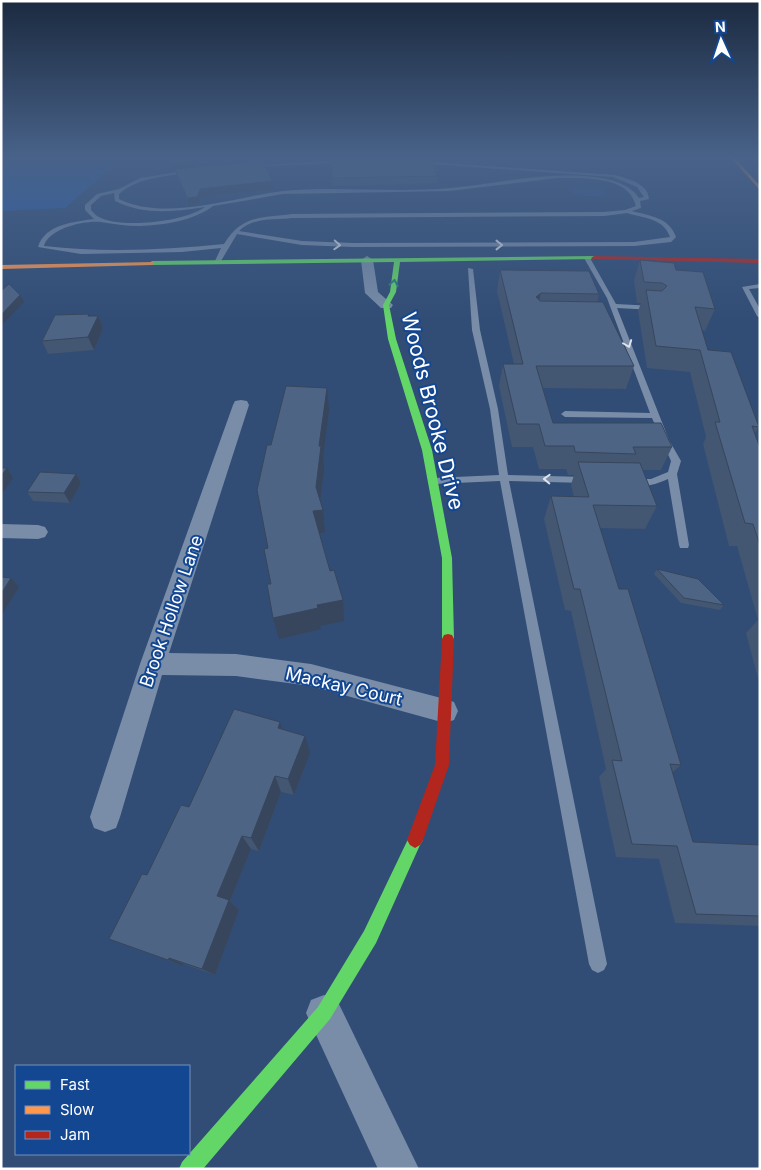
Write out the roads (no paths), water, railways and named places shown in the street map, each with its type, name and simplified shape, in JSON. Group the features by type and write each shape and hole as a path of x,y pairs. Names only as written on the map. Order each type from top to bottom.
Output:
{"street":[{"path":"1,268 218,260 586,258 760,260"},
{"name":"Woods Brooke Drive","path":"189,1169 324,1013 370,936 418,833 442,765 449,614 447,558 427,450 392,338 386,305 393,292 397,259"},
{"name":"Woods Brooke Drive","path":"367,260 372,293 386,305"},
{"name":"Brook Hollow Lane","path":"105,817 152,664 241,405"},
{"path":"1,531 38,532"},
{"name":"Mackay Court","path":"152,664 236,665 311,675 445,711"},
{"path":"324,1013 399,1169"}],"lane":[{"path":"90,212 101,220"},
{"path":"202,212 166,222 101,220 79,223 55,230 46,236 41,247 81,252 182,250 225,246"},
{"path":"218,260 225,246 243,224 292,216 552,214 572,216 628,212 658,220 670,229 672,237 671,240 634,244 353,245 302,243 237,232"},
{"path":"586,258 612,302 614,320 665,440 676,461 672,474 684,545"},
{"path":"470,269 476,330 494,409 504,478 598,964"},
{"path":"760,286 745,287 760,316"},
{"path":"612,302 654,308"},
{"path":"565,414 656,416"},
{"path":"623,481 652,482 672,474"},
{"path":"434,481 504,478 593,481"}]}
